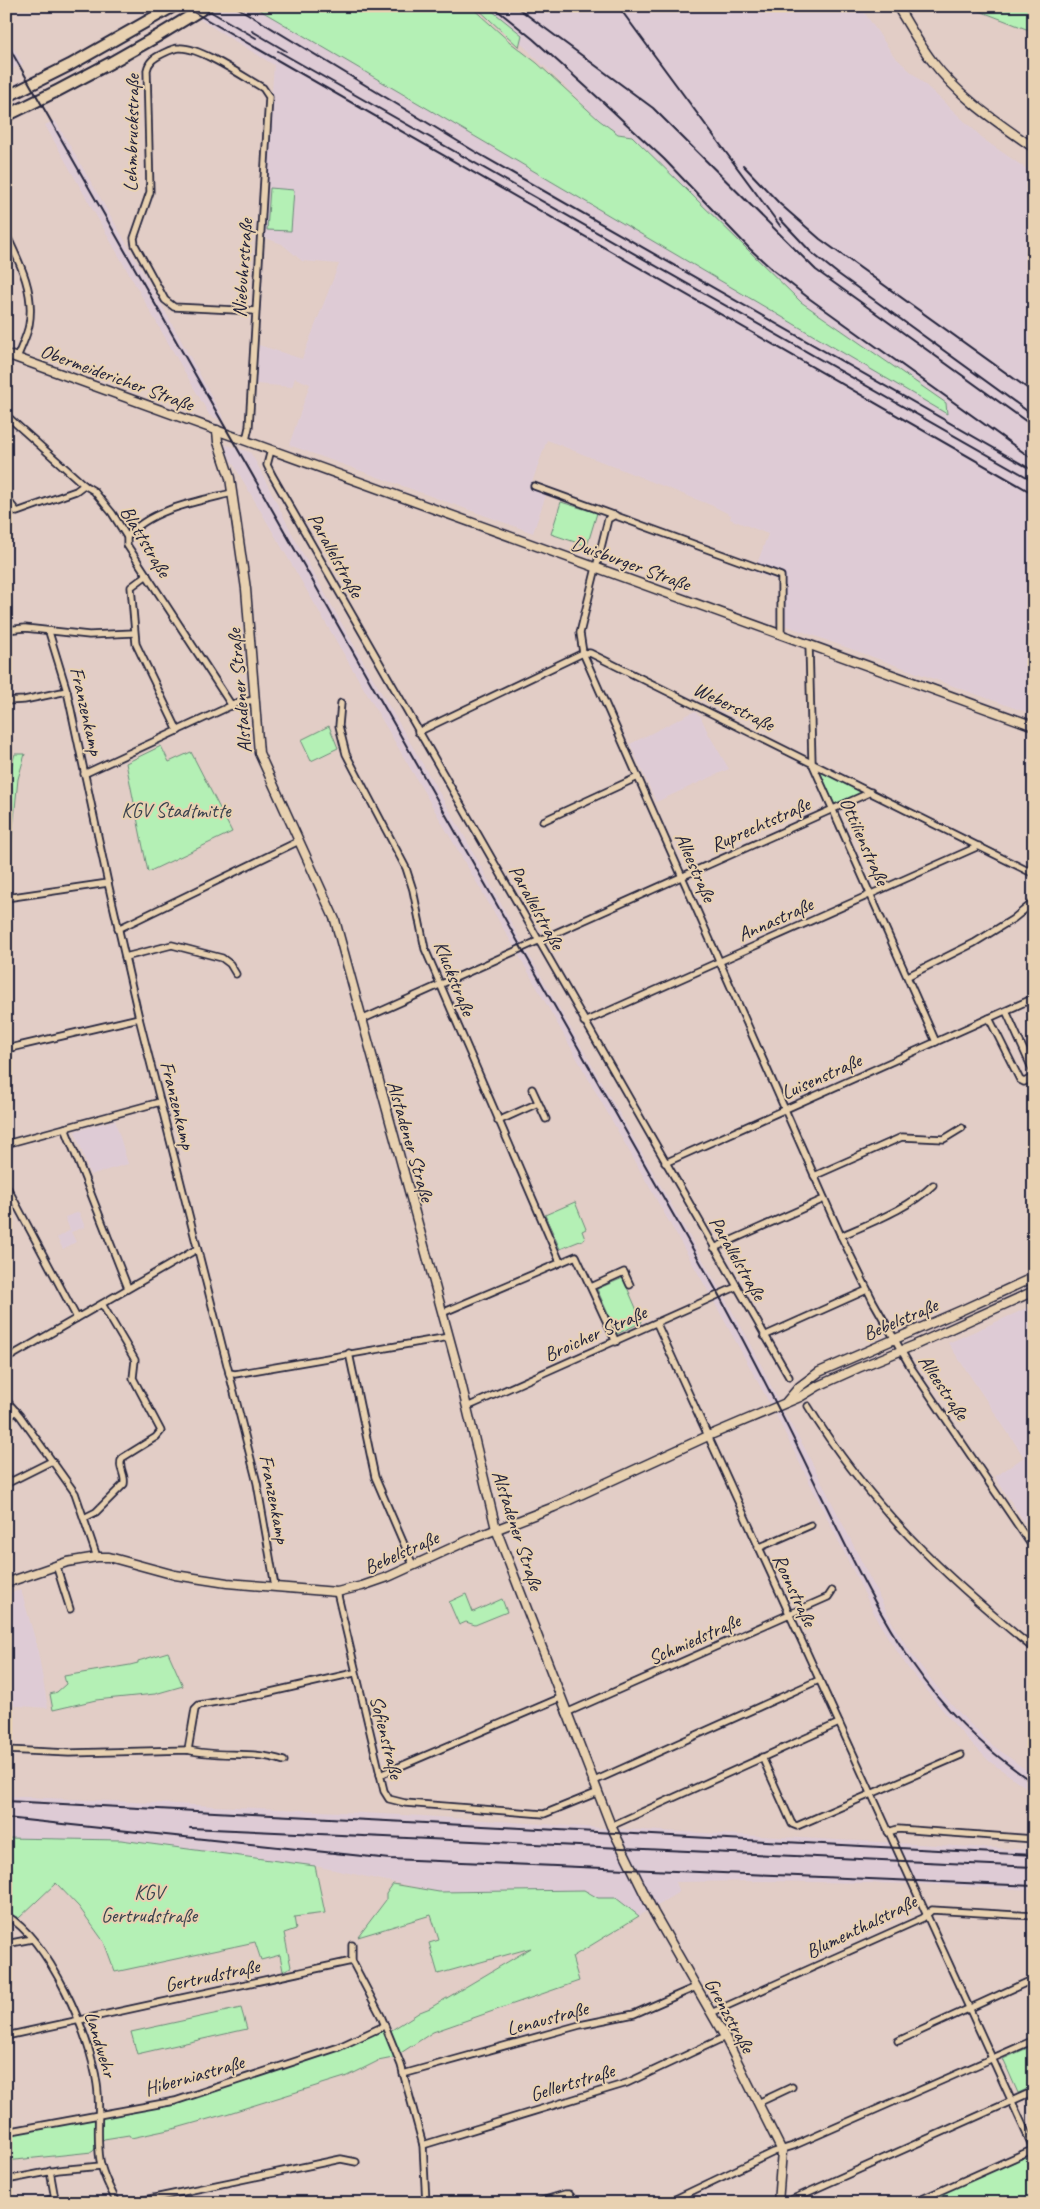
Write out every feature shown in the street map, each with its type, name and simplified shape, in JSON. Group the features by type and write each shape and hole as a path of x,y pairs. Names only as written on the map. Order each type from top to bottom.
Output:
{"highway":[{"path":"6,97 70,65 174,6"},
{"path":"6,116 78,82 207,6"}],"street":[{"path":"897,6 925,52 954,87 973,104 1034,148"},
{"name":"Lehmbruckstraße","path":"256,311 174,307 165,300 135,245 134,238 150,192 147,70 149,63 171,50 181,48 195,50 263,88 269,97"},
{"name":"Niebuhrstraße","path":"246,440 249,427 269,97"},
{"path":"6,234 24,274 30,296 29,325 17,358"},
{"name":"Obermeidericher Straße","path":"6,354 217,430"},
{"name":"Blattstraße","path":"6,415 84,485 99,496 127,537 127,545 232,706"},
{"name":"Duisburger Straße","path":"217,430 1034,726"},
{"name":"Alstadener Straße","path":"217,430 218,442 227,465 246,589 260,757 335,920 449,1337 496,1529 596,1793 623,1851"},
{"name":"Parallelstraße","path":"271,450 267,465 665,1164 789,1377"},
{"path":"6,498 18,512 76,491 84,485"},
{"path":"534,486 781,576 781,634"},
{"path":"127,537 144,523 168,511 194,501 232,493"},
{"name":"Alleestraße","path":"615,514 608,519 580,632 583,653 824,1199 867,1290 900,1350 1034,1549"},
{"path":"146,575 131,587 134,633 138,648 178,731"},
{"path":"6,630 25,628 89,636 134,633"},
{"name":"Franzenkamp","path":"50,632 67,691 139,1018 258,1490 275,1586"},
{"name":"Ottilienstraße","path":"809,644 812,763 936,1042"},
{"path":"418,732 583,653"},
{"name":"Weberstraße","path":"583,653 590,653 1034,874"},
{"path":"6,701 24,700 67,691"},
{"path":"84,774 232,706 254,700"},
{"name":"Kluckstraße","path":"341,703 338,720 345,749 406,868 413,890 422,939 438,984 560,1262"},
{"path":"543,821 638,777"},
{"name":"Ruprechtstraße","path":"361,1020 871,792"},
{"path":"118,929 299,841"},
{"name":"Annastraße","path":"584,1022 979,846"},
{"path":"6,898 108,883"},
{"path":"908,976 974,943 1013,919 1034,902"},
{"path":"125,957 172,945 222,958 230,964 236,974"},
{"name":"Luisenstraße","path":"665,1164 1034,998"},
{"path":"989,1018 1020,1080 1024,1082 1034,1075 1006,1011"},
{"path":"6,1049 139,1018"},
{"path":"532,1089 546,1119"},
{"path":"6,1144 160,1102"},
{"path":"498,1121 538,1103"},
{"path":"65,1128 128,1288"},
{"path":"814,1176 902,1137 944,1139 962,1128"},
{"path":"6,1185 77,1318"},
{"path":"841,1236 922,1196 933,1186"},
{"path":"714,1248 824,1199"},
{"path":"6,1359 197,1249"},
{"path":"442,1313 576,1256 616,1342"},
{"path":"591,1286 624,1272 630,1285"},
{"name":"Bebelstraße","path":"787,1402 799,1387 819,1372 1034,1277"},
{"name":"Broicher Straße","path":"467,1407 657,1324 736,1287"},
{"path":"764,1336 867,1290"},
{"name":"Bebelstraße","path":"6,1583 56,1565 97,1557 109,1557 201,1580 337,1592 375,1582 496,1529 554,1507 708,1436 800,1397 818,1386 858,1368 1034,1291"},
{"path":"84,1518 96,1512 124,1484 125,1480 120,1466 122,1458 156,1437 161,1431 133,1378 135,1360 102,1304"},
{"name":"Roonstraße","path":"657,1324 1034,2149"},
{"path":"229,1373 235,1374 449,1337"},
{"path":"349,1353 375,1477 413,1565"},
{"path":"6,1400 75,1493 97,1557"},
{"path":"808,1406 858,1478 900,1528 961,1589 1034,1649"},
{"path":"6,1419 16,1411"},
{"path":"6,1484 52,1461"},
{"path":"758,1548 811,1525"},
{"path":"56,1565 70,1609"},
{"name":"Schmiedstraße","path":"566,1713 828,1597 832,1591"},
{"name":"Sofienstraße","path":"337,1592 354,1673 380,1775 388,1798 405,1803 544,1814 596,1793"},
{"path":"188,1750 195,1709 201,1704 262,1694 354,1673"},
{"path":"592,1782 819,1680"},
{"path":"380,1775 560,1698"},
{"path":"611,1826 839,1723"},
{"path":"6,1750 69,1753 188,1750 206,1753 271,1756 284,1761"},
{"path":"762,1757 792,1824 795,1826 961,1755"},
{"path":"888,1832 898,1829 1034,1839"},
{"name":"Grenzstraße","path":"623,1851 654,1913 724,2037 782,2151"},
{"name":"Blumenthalstraße","path":"711,2013 923,1918 934,1909 1034,1916"},
{"name":"Landwehr","path":"6,1915 20,1925 32,1939 60,1981 78,2021 95,2075 100,2114 99,2152 101,2166 117,2203"},
{"path":"6,1944 32,1939"},
{"path":"352,1945 352,1962 378,2009 403,2074 423,2145 426,2203"},
{"name":"Gertrudstraße","path":"6,2036 352,1962"},
{"path":"898,2041 1034,1979"},
{"name":"Lenaustraße","path":"403,2074 580,2026 634,2014 696,1987"},
{"name":"Hiberniastraße","path":"6,2132 159,2104 210,2090 339,2047 384,2026"},
{"name":"Gellertstraße","path":"423,2145 627,2083 724,2037"},
{"path":"667,2203 774,2152 782,2151 1034,2040"},
{"path":"758,2103 792,2087"},
{"path":"784,2203 1034,2091"},
{"path":"913,2203 1034,2149"},
{"path":"778,2203 782,2151"},
{"path":"130,2203 341,2159 356,2162"},
{"path":"6,2180 50,2171 101,2166"},
{"path":"49,2203 48,2200 55,2199 50,2171"},
{"path":"535,2203 569,2194 576,2203"}],"shaded area":[{"path":"178,6 253,6 947,413 946,403 801,302 632,136 618,134 599,120 483,6 860,6 894,56 986,141 1034,174 1034,715 776,622 777,580 754,572 768,534 730,519 731,515 713,506 547,440 530,488 546,495 533,533 289,445 310,384 295,378 292,387 256,384 259,345 302,359 339,264 302,261 282,244 263,237 261,233 274,65"},
{"path":"6,36 23,64 12,69 6,60"},
{"path":"55,120 158,298 225,421 210,416 45,125"},
{"path":"225,446 250,452 256,462 299,547 359,654 466,839 520,939 751,1344 784,1413 804,1447 895,1628 913,1656 940,1691 967,1721 991,1744 1034,1776 1034,1793 989,1761 959,1730 908,1668 880,1625 777,1417 712,1298 513,945 228,455"},
{"path":"695,711 700,715 729,769 656,802 630,744"},
{"path":"115,1120 128,1164 90,1175 75,1131"},
{"path":"79,1212 85,1227 71,1232 76,1242 63,1249 57,1238 70,1230 65,1217"},
{"path":"1034,1305 1034,1537 995,1477 1024,1457 948,1343"},
{"path":"21,1590 37,1646 48,1708 6,1705 6,1594"},
{"path":"6,1796 423,1816 585,1827 1034,1850 1034,1890 919,1884 764,1881 675,1882 679,1892 639,1916 616,1898 598,1898 584,1890 439,1892 315,1866 121,1840 6,1838"}],"green space":[{"path":"253,6 470,6 511,43 537,63 599,120 618,134 632,136 801,302 946,403 947,414"},
{"path":"475,6 486,6 522,35 519,47"},
{"path":"967,6 1034,6 1034,32"},
{"path":"270,188 294,190 291,231 267,230"},
{"path":"561,502 597,513 587,546 551,534"},
{"path":"329,726 338,748 311,761 301,740"},
{"name":"KGV Stadtmitte","path":"161,746 169,762 191,752 232,832 148,872 126,763"},
{"path":"15,754 25,754 18,779 11,848 6,849 6,783"},
{"path":"812,763 871,792 833,809"},
{"path":"575,1202 586,1229 582,1231 585,1239 560,1249 545,1215"},
{"path":"623,1278 642,1322 617,1334 597,1289"},
{"path":"466,1594 473,1612 502,1599 507,1612 475,1625 466,1622 459,1625 449,1602"},
{"path":"168,1652 183,1686 155,1694 96,1700 53,1710 50,1694 57,1692 66,1684 64,1676 130,1665"},
{"name":"KGV Gertrudstraße","path":"6,1838 121,1840 315,1866 325,1913 294,1917 296,1929 284,1933 291,1967 283,1971 280,1955 261,1960 255,1942 115,1972 104,1942 79,1907 56,1883 19,1918 6,1912"},
{"path":"393,1884 439,1892 584,1890 598,1898 616,1898 639,1916 572,1957 579,1981 433,2032 393,2058 378,2061 348,2076 173,2129 131,2138 129,2135 104,2139 92,2152 6,2161 6,2132 159,2104 339,2047 384,2026 387,2033 531,1948 438,1974 429,1943 439,1940 431,1915 358,1937 386,1900 386,1894"},
{"path":"241,2008 247,2029 137,2054 131,2032"},
{"path":"1034,2045 1034,2086 1018,2093 1003,2059"},
{"path":"1028,2156 1034,2169 1033,2203 917,2203"}],"railway":[{"path":"183,6 1034,494"},
{"path":"201,6 256,38"},
{"path":"235,6 474,151 1034,471"},
{"path":"492,6 533,39 664,159 750,249 774,271 1034,460"},
{"path":"515,6 653,108 816,270 1034,427"},
{"path":"618,6 781,227"},
{"path":"252,31 286,51"},
{"path":"6,42 715,1288 768,1387 859,1573 881,1613 904,1651 930,1687 959,1721 994,1753 1034,1783"},
{"path":"278,51 1034,481"},
{"path":"743,165 780,204 820,239 1034,393"},
{"path":"780,219 812,253 837,273 1034,416"},
{"path":"6,1801 1034,1855"},
{"path":"6,1818 390,1859 1034,1886"},
{"path":"190,1828 1034,1867"}]}
